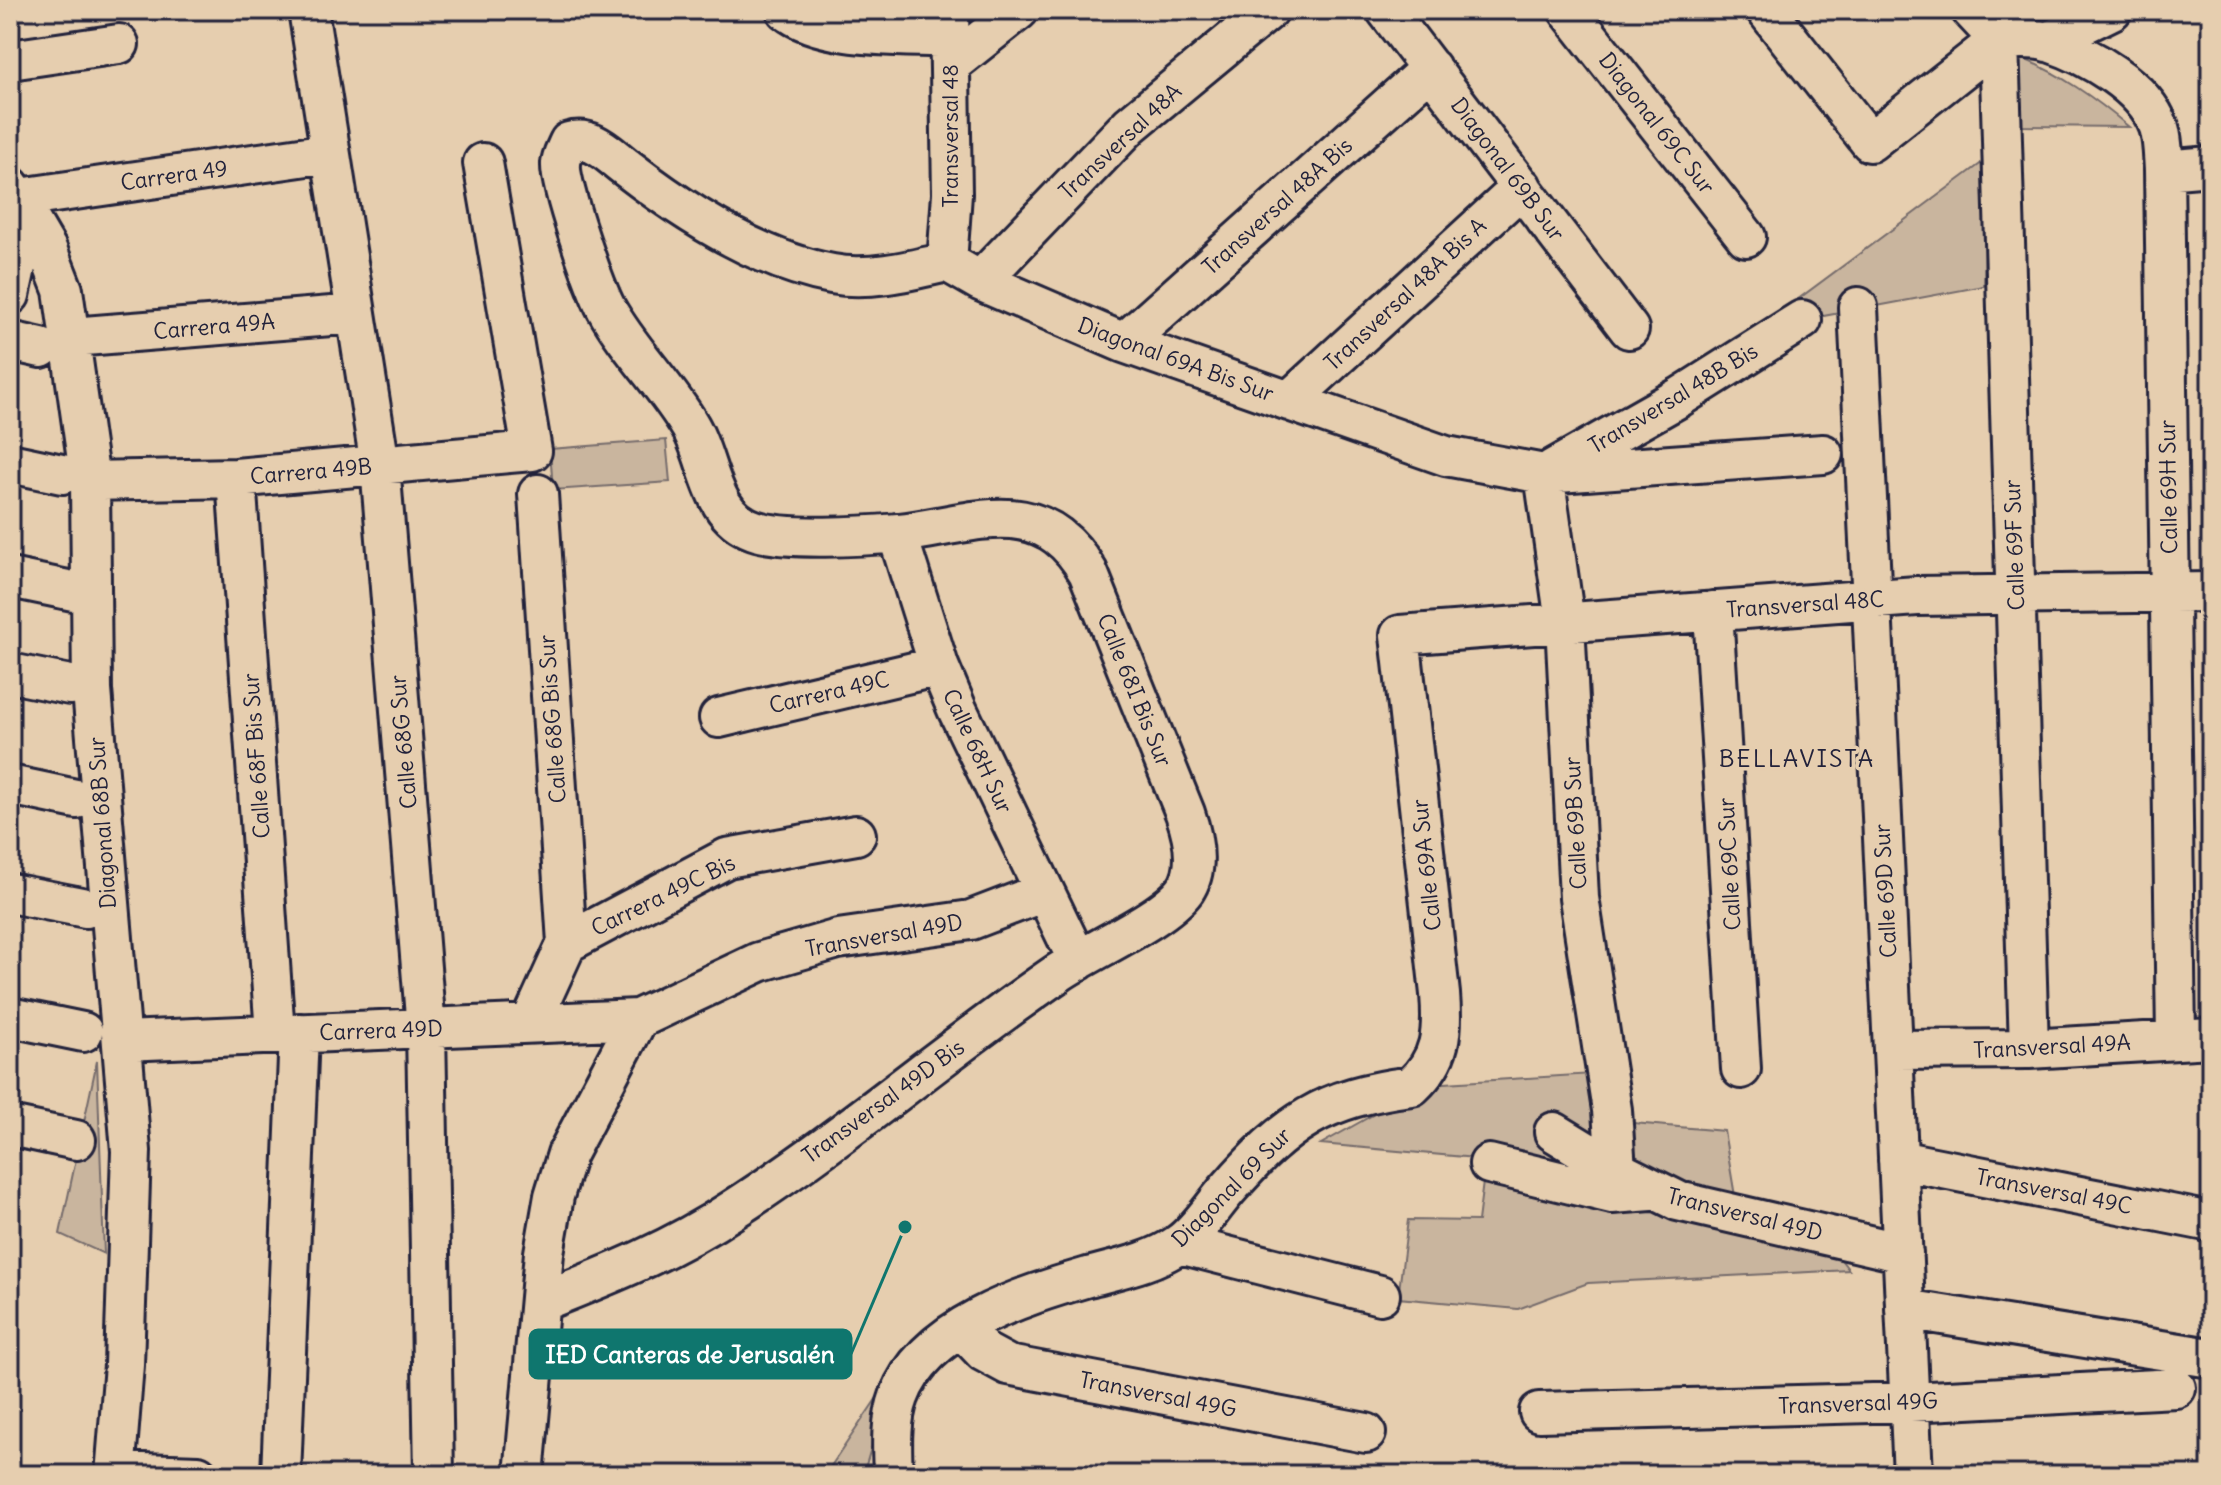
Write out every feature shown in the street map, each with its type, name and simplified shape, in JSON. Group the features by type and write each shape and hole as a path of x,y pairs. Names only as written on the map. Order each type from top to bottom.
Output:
{"street":[{"path":"786,10 797,19 841,31 950,37 1019,10"},
{"name":"Transversal 48A","path":"980,281 1130,125 1269,10"},
{"name":"Diagonal 69B Sur","path":"1386,10 1629,329"},
{"name":"Diagonal 69C Sur","path":"1568,10 1746,237"},
{"path":"1766,10 1870,142 1999,40 1971,10"},
{"path":"2047,42 2112,10"},
{"name":"Calle 68G Sur","path":"309,16 328,153 380,465 426,1029 434,1475"},
{"name":"Transversal 48","path":"947,262 952,194 950,37"},
{"name":"Calle 69H Sur","path":"1999,40 2047,42 2118,79 2147,105 2159,127 2164,170 2170,592 2194,1038"},
{"name":"Calle 69F Sur","path":"1999,40 2029,1049"},
{"path":"10,60 119,44"},
{"name":"Transversal 48A Bis","path":"1124,343 1431,68"},
{"path":"897,533 777,535 752,530 730,516 710,483 692,428 605,307 560,168 569,142 591,141 674,204 747,245 833,275 898,273 947,262"},
{"name":"Carrera 49","path":"15,192 328,153"},
{"name":"Carrera 49B","path":"10,463 76,478 236,478 532,451 483,163"},
{"path":"2164,170 2211,166"},
{"name":"Transversal 48A Bis A","path":"1289,401 1522,187"},
{"name":"Diagonal 68B Sur","path":"15,192 47,249 63,290 41,342 76,478 108,912 124,1041 131,1151 124,1365 115,1474"},
{"path":"10,295 15,243"},
{"name":"Diagonal 69A Bis Sur","path":"947,262 980,281 1124,343 1446,456 1544,474 1823,454"},
{"name":"Calle 69D Sur","path":"1858,307 1913,1475"},
{"name":"Carrera 49A","path":"41,342 356,314"},
{"name":"Transversal 48B Bis","path":"1544,474 1680,397 1802,320"},
{"name":"Calle 69B Sur","path":"1544,474 1565,622 1579,898 1612,1110 1616,1170"},
{"name":"Calle 68F Bis Sur","path":"236,478 287,1034 281,1475"},
{"name":"Calle 68G Bis Sur","path":"538,494 567,943"},
{"name":"Calle 68I Bis Sur","path":"897,533 1000,517 1017,518 1049,529 1066,542 1088,572 1185,813 1193,835 1193,864"},
{"name":"Calle 68H Sur","path":"897,533 939,666 1078,961"},
{"path":"10,578 73,591"},
{"name":"Transversal 48C","path":"1400,635 1872,599 2211,592"},
{"name":"Calle 69C Sur","path":"1713,611 1741,1069"},
{"name":"Calle 69A Sur","path":"1400,635 1443,1032 1437,1056 1412,1086"},
{"name":"Carrera 49C","path":"719,718 939,666"},
{"path":"10,673 70,685"},
{"path":"10,785 76,799"},
{"name":"Carrera 49C Bis","path":"567,943 727,858 856,835"},
{"name":"Transversal 49D Bis","path":"543,1301 632,1267 735,1209 1078,961 1164,908 1186,889 1193,864"},
{"name":"Transversal 49D","path":"638,1019 759,962 838,939 971,920 1044,892"},
{"path":"10,893 86,908"},
{"path":"531,1022 567,943"},
{"path":"10,1017 83,1032"},
{"path":"524,1475 543,1301 544,1253 551,1210 567,1154 638,1019"},
{"name":"Carrera 49D","path":"124,1041 638,1019"},
{"name":"Transversal 49A","path":"1893,1050 2029,1049 2194,1038"},
{"name":"Diagonal 69 Sur","path":"962,1329 994,1308 1142,1262 1180,1244 1263,1150 1298,1122 1362,1092 1412,1086"},
{"path":"10,1126 76,1140"},
{"name":"Transversal 49D","path":"1554,1132 1616,1170 1678,1201 1903,1253"},
{"name":"Transversal 49C","path":"1898,1160 2211,1222"},
{"path":"1489,1164 1612,1194 1657,1191"},
{"path":"1180,1244 1380,1295"},
{"path":"1905,1309 2211,1358"},
{"path":"893,1475 892,1435 899,1396 927,1354 962,1329"},
{"name":"Transversal 49G","path":"962,1329 984,1352 1008,1365 1366,1433"},
{"name":"Transversal 49G","path":"1539,1412 1910,1402 2176,1388"},
{"path":"115,1474 198,1475"}],"shaded area":[{"path":"2019,57 2077,88 2129,127 2022,126"},
{"path":"1987,159 1984,286 1802,320 1797,300"},
{"path":"666,440 670,482 553,490 550,449"},
{"path":"97,1061 104,1254 60,1234"},
{"path":"1593,1074 1599,1120 1724,1131 1736,1202 1835,1252 1849,1270 1588,1283 1518,1309 1398,1298 1408,1220 1478,1221 1486,1159 1321,1144 1428,1084"},
{"path":"893,1374 863,1475 825,1475"}],"place":[{"name":"IED Canteras de Jerusalén","path":"905,1227"}],"district":[{"name":"BELLAVISTA","path":"1797,758"}]}
